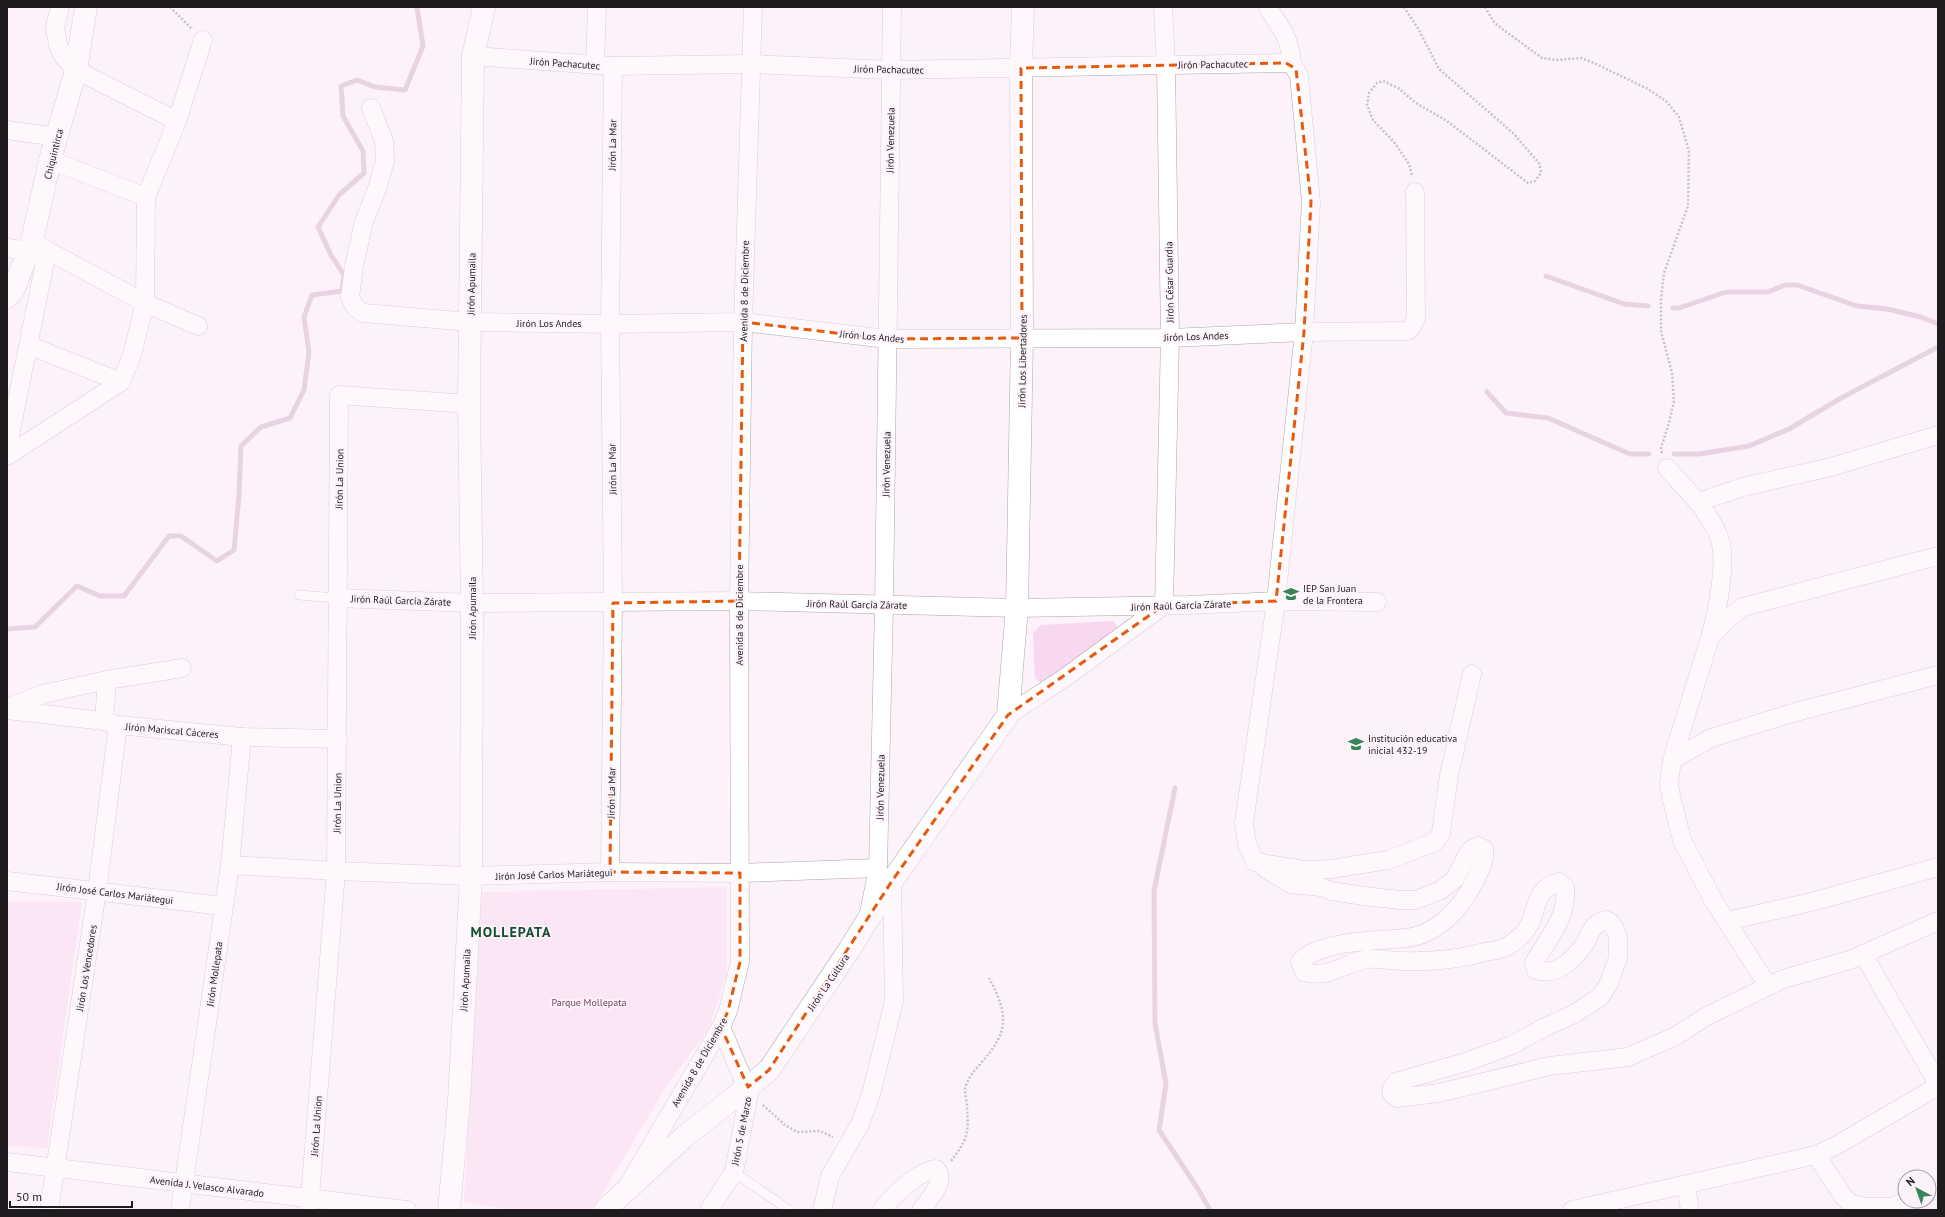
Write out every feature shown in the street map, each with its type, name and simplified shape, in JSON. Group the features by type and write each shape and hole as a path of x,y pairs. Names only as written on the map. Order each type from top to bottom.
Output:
{"street":[{"path":"60,7 55,27 58,45 63,56 76,70 177,121"},
{"name":"Chiquintirca","path":"7,297 14,290 36,248 50,160 76,70 86,7"},
{"name":"Jirón Apumaila","path":"449,1210 459,1101 471,876 472,603 469,404 473,56 484,7"},
{"path":"595,64 597,7"},
{"name":"Avenida 8 de Diciembre","path":"622,1194 720,1027 728,1011 740,962 739,601 743,322 752,7"},
{"name":"Jirón Venezuela","path":"822,1210 830,1176 860,1124 871,1094 894,1001 885,874 884,605 892,7"},
{"name":"Jirón Los Libertadores","path":"1008,715 1017,608 1022,338 1021,68 1023,7"},
{"name":"Jirón César Guardia","path":"1163,7 1166,65 1170,338 1164,606"},
{"path":"1268,8 1283,30 1290,46 1296,70 1311,202 1304,332 1276,601 1244,823 1247,844 1255,862 1270,873 1292,884 1321,887 1331,891 1364,896 1400,900 1416,900 1441,890 1455,879 1472,849 1478,846 1484,849 1480,871 1462,904 1439,925 1406,938 1342,943 1311,952 1300,962 1304,972 1312,974 1325,974 1367,959 1441,961 1461,958 1505,947 1522,935 1531,922 1534,908 1542,892 1548,886 1559,882 1565,887 1565,906 1561,920 1542,948 1534,963 1536,970 1544,972 1556,970 1568,963 1585,944 1598,923 1606,920 1611,922 1618,937 1618,958 1609,984 1600,997 1574,1014 1543,1028 1512,1045 1466,1062 1396,1082 1392,1088 1392,1094 1398,1098 1439,1093 1549,1066 1628,1056 1676,1036 1705,1017 1783,979 1832,966 1938,921"},
{"path":"7,456 121,382 132,355 145,303 146,197 177,121 203,40"},
{"name":"Jirón Pachacutec","path":"473,56 613,66 750,64 891,70 1286,63 1296,70"},
{"name":"Jirón La Mar","path":"610,872 613,603 610,324 613,66"},
{"name":"Jirón Los Andes","path":"371,108 384,141 385,161 378,186 364,222 354,266 350,297 355,307 363,313 470,322 610,324 743,322 887,339 1170,338 1304,332 1407,331 1412,327 1416,318 1415,192"},
{"path":"7,130 57,137"},
{"path":"50,160 146,197"},
{"path":"7,248 36,248 145,303 198,326"},
{"path":"7,450 28,345 36,248"},
{"path":"28,345 121,382"},
{"name":"Jirón La Union","path":"310,1204 336,871 339,395 469,404"},
{"path":"1698,502 1743,487 1831,467 1938,435"},
{"path":"1667,468 1698,502 1713,524 1720,541 1722,559 1715,620 1672,760 1669,783 1671,796 1682,840 1713,900 1768,986"},
{"path":"1710,638 1726,620 1743,607 1938,556"},
{"name":"Jirón Raúl García Zárate","path":"337,598 472,603 739,601 1017,608 1164,606 1276,601 1377,602"},
{"path":"1008,715 1063,679 1164,606"},
{"path":"7,709 43,694 107,680 182,668"},
{"path":"1255,862 1304,870 1330,869 1388,860 1434,842 1440,833 1449,775 1472,674"},
{"path":"1672,760 1711,738 1796,712 1938,675"},
{"name":"Jirón Los Vencedores","path":"49,1210 97,890 111,723 107,680"},
{"name":"Jirón Mariscal Cáceres","path":"7,709 111,723 242,737 338,739"},
{"name":"Jirón La Cultura","path":"605,1210 684,1137 748,1090 769,1070 868,919 885,874 1008,715"},
{"name":"Jirón Mollepata","path":"180,1210 230,865 242,737"},
{"name":"Jirón José Carlos Mariátegui","path":"230,865 471,876 610,872 885,874"},
{"path":"1729,924 1736,919 1815,901 1938,867"},
{"name":"Jirón José Carlos Mariátegui","path":"7,881 97,890 223,906"},
{"path":"1581,1209 1816,1155 1839,1144 1938,1085 1863,954"},
{"name":"Jirón 5 de Marzo","path":"710,1210 734,1172 748,1090 720,1027"},
{"path":"1816,1155 1843,1196 1852,1204 1867,1207 1891,1208 1897,1205"},
{"name":"Avenida J. Velasco Alvarado","path":"7,1162 184,1183 310,1204 407,1210"},
{"path":"882,1210 891,1197 922,1174 936,1169 939,1172 940,1178 935,1189 921,1210"},
{"path":"1686,1185 1690,1210"}],"lane":[{"path":"299,595 337,598"},
{"path":"734,1172 789,1210"}],"path":[{"path":"170,7 203,40"},
{"path":"1404,7 1439,69 1513,133 1539,163 1541,173 1536,181 1528,183 1447,121 1416,103 1398,88 1383,81 1377,83 1369,93 1367,106 1373,120 1394,142 1409,164 1415,192"},
{"path":"1484,7 1494,22 1542,58 1556,60 1581,58 1594,63 1648,89 1667,102 1679,116 1688,151 1688,206 1664,273 1660,300 1661,325 1672,373 1674,401 1670,423 1661,448 1662,460 1667,468"},
{"path":"939,1172 965,1142 967,1109 965,1090 976,1068 999,1041 1003,1027 1000,1000 989,978"},
{"path":"748,1090 785,1125 797,1132 820,1131 849,1144"}],"highlighted area":[{"path":"1286,63 1296,69 1311,202 1304,332 1276,601 1164,605 1008,715 892,881 769,1070 748,1087 721,1027 728,1011 740,962 740,873 610,872 613,603 739,601 743,322 887,339 1022,338 1021,68"}],"green space":[{"path":"1113,621 1119,630 1046,687 1035,678 1033,633 1041,625"},
{"name":"Parque Mollepata","path":"727,887 727,974 709,1028 665,1088 599,1199 590,1210 508,1210 464,1201 482,892"},
{"path":"7,901 82,902 47,1148 7,1146"}],"waterway":[{"path":"7,629 35,627 77,586 100,596 124,596 169,536 181,536 217,561 234,550 239,495 241,446 261,427 290,418 304,390 309,352 304,317 312,295 342,291 344,275 331,255 318,227 339,195 364,173 363,151 343,116 341,86 357,80 375,87 405,90 423,46 417,7"},
{"path":"1546,276 1624,304 1648,306"},
{"path":"1673,308 1679,308 1726,292 1768,292 1785,285 1797,285 1857,306 1887,309 1921,317 1938,324"},
{"path":"1674,454 1699,454 1749,446 1789,429 1841,398 1938,347"},
{"path":"1487,392 1506,413 1548,418 1630,454 1649,454"},
{"path":"1175,788 1154,891 1155,1023 1166,1084 1159,1130 1210,1210"}],"place":[{"name":"IEP San Juan de la Frontera","path":"1291,594"},
{"name":"Institución educativa inicial 432-19","path":"1356,744"}],"district":[{"name":"MOLLEPATA","path":"511,932"}]}
